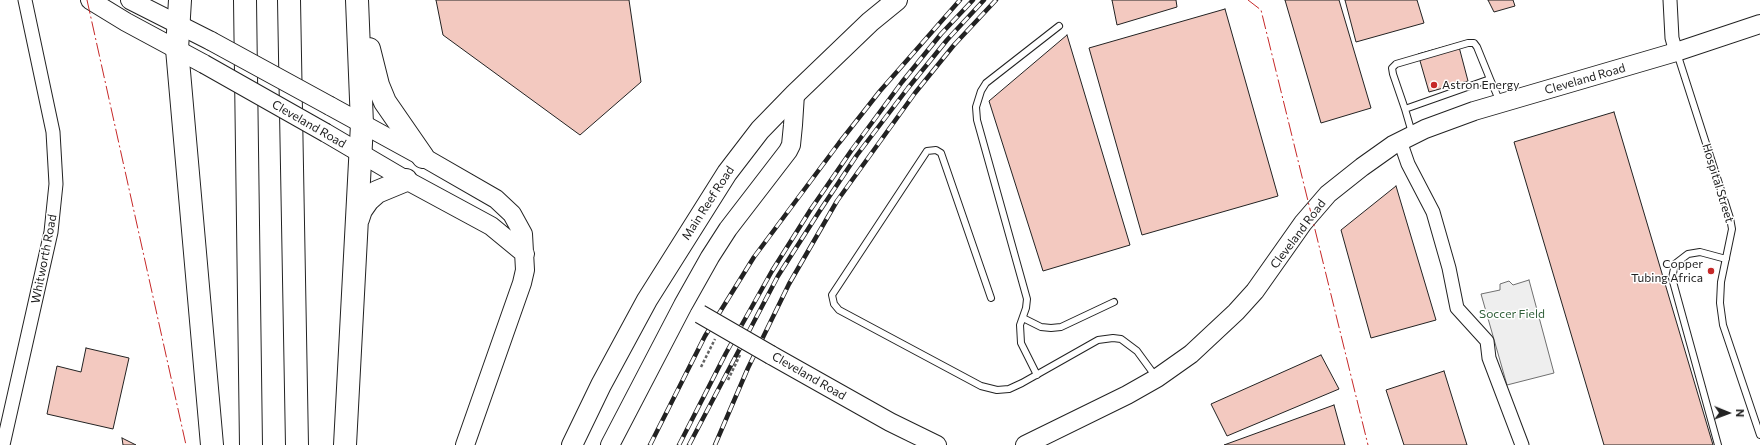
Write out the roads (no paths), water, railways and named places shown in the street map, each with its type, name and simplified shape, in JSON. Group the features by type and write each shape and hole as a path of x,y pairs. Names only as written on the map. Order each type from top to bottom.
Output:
{"highway":[{"path":"180,0 177,49 212,445"},
{"path":"245,0 251,445"},
{"path":"288,0 297,445"},
{"path":"345,445 362,124 357,0"},
{"path":"363,0 367,42 378,85 393,114 423,157"},
{"path":"357,222 365,205 377,192 406,180"}],"main road":[{"name":"Main Reef Road","path":"572,445 601,385 647,300 726,173 760,130 795,94 870,22 897,0"}],"street":[{"name":"Whitworth Road","path":"3,445 52,232 56,184 53,132 25,0"},
{"name":"Cleveland Road","path":"90,0 126,22 204,64 406,180 492,226 524,254"},
{"name":"Cleveland Road","path":"130,0 211,42 423,157 496,199 512,214 523,234 525,270 519,295 465,445"},
{"name":"Hospital Street","path":"1670,0 1671,25 1676,52"},
{"name":"Cleveland Road","path":"1026,445 1081,419 1157,378 1191,354 1236,312 1255,291 1303,223 1328,194 1362,167 1406,138 1439,124 1500,104 1676,52 1760,24"},
{"path":"610,445 683,305 710,257 728,230 788,151 794,126 795,94"},
{"path":"1406,138 1408,164 1433,212 1449,268 1457,308 1487,341 1489,358 1522,445"},
{"name":"Cleveland Road","path":"683,305 890,422 937,445"}],"lane":[{"path":"1037,375 1021,343 1019,334 1027,299 977,120 976,107 981,91 986,83 1059,26"},
{"path":"1406,138 1404,109 1392,74 1392,68 1396,64 1468,43 1474,43 1500,104"},
{"name":"Hospital Street","path":"1676,52 1730,218 1732,229 1721,282 1720,296 1723,325 1760,435"},
{"path":"1404,109 1490,79"},
{"path":"991,298 941,153 936,150 928,151 832,296 834,304 839,310 981,386 997,390 1009,389 1037,375 1098,340 1113,338 1121,339 1137,351 1157,378"},
{"path":"1718,445 1672,278 1675,264 1688,254 1700,252 1726,259"},
{"path":"1023,318 1040,327 1051,328 1061,326 1114,302"}],"railway":[{"path":"650,445 705,336 754,257 839,143 880,91 960,0"},
{"path":"679,445 726,353 772,271 811,209 851,151 902,82 941,34 973,0"},
{"path":"689,445 778,276 819,212 857,155 908,88 947,40 984,0"},
{"path":"715,445 748,368 789,284 837,201 915,93 954,45 996,0"}],"place":[{"name":"Astron Energy","path":"1434,85"},
{"name":"Copper Tubing Africa","path":"1711,271"}],"park label":[{"name":"Soccer Field","path":"1512,314"}]}
